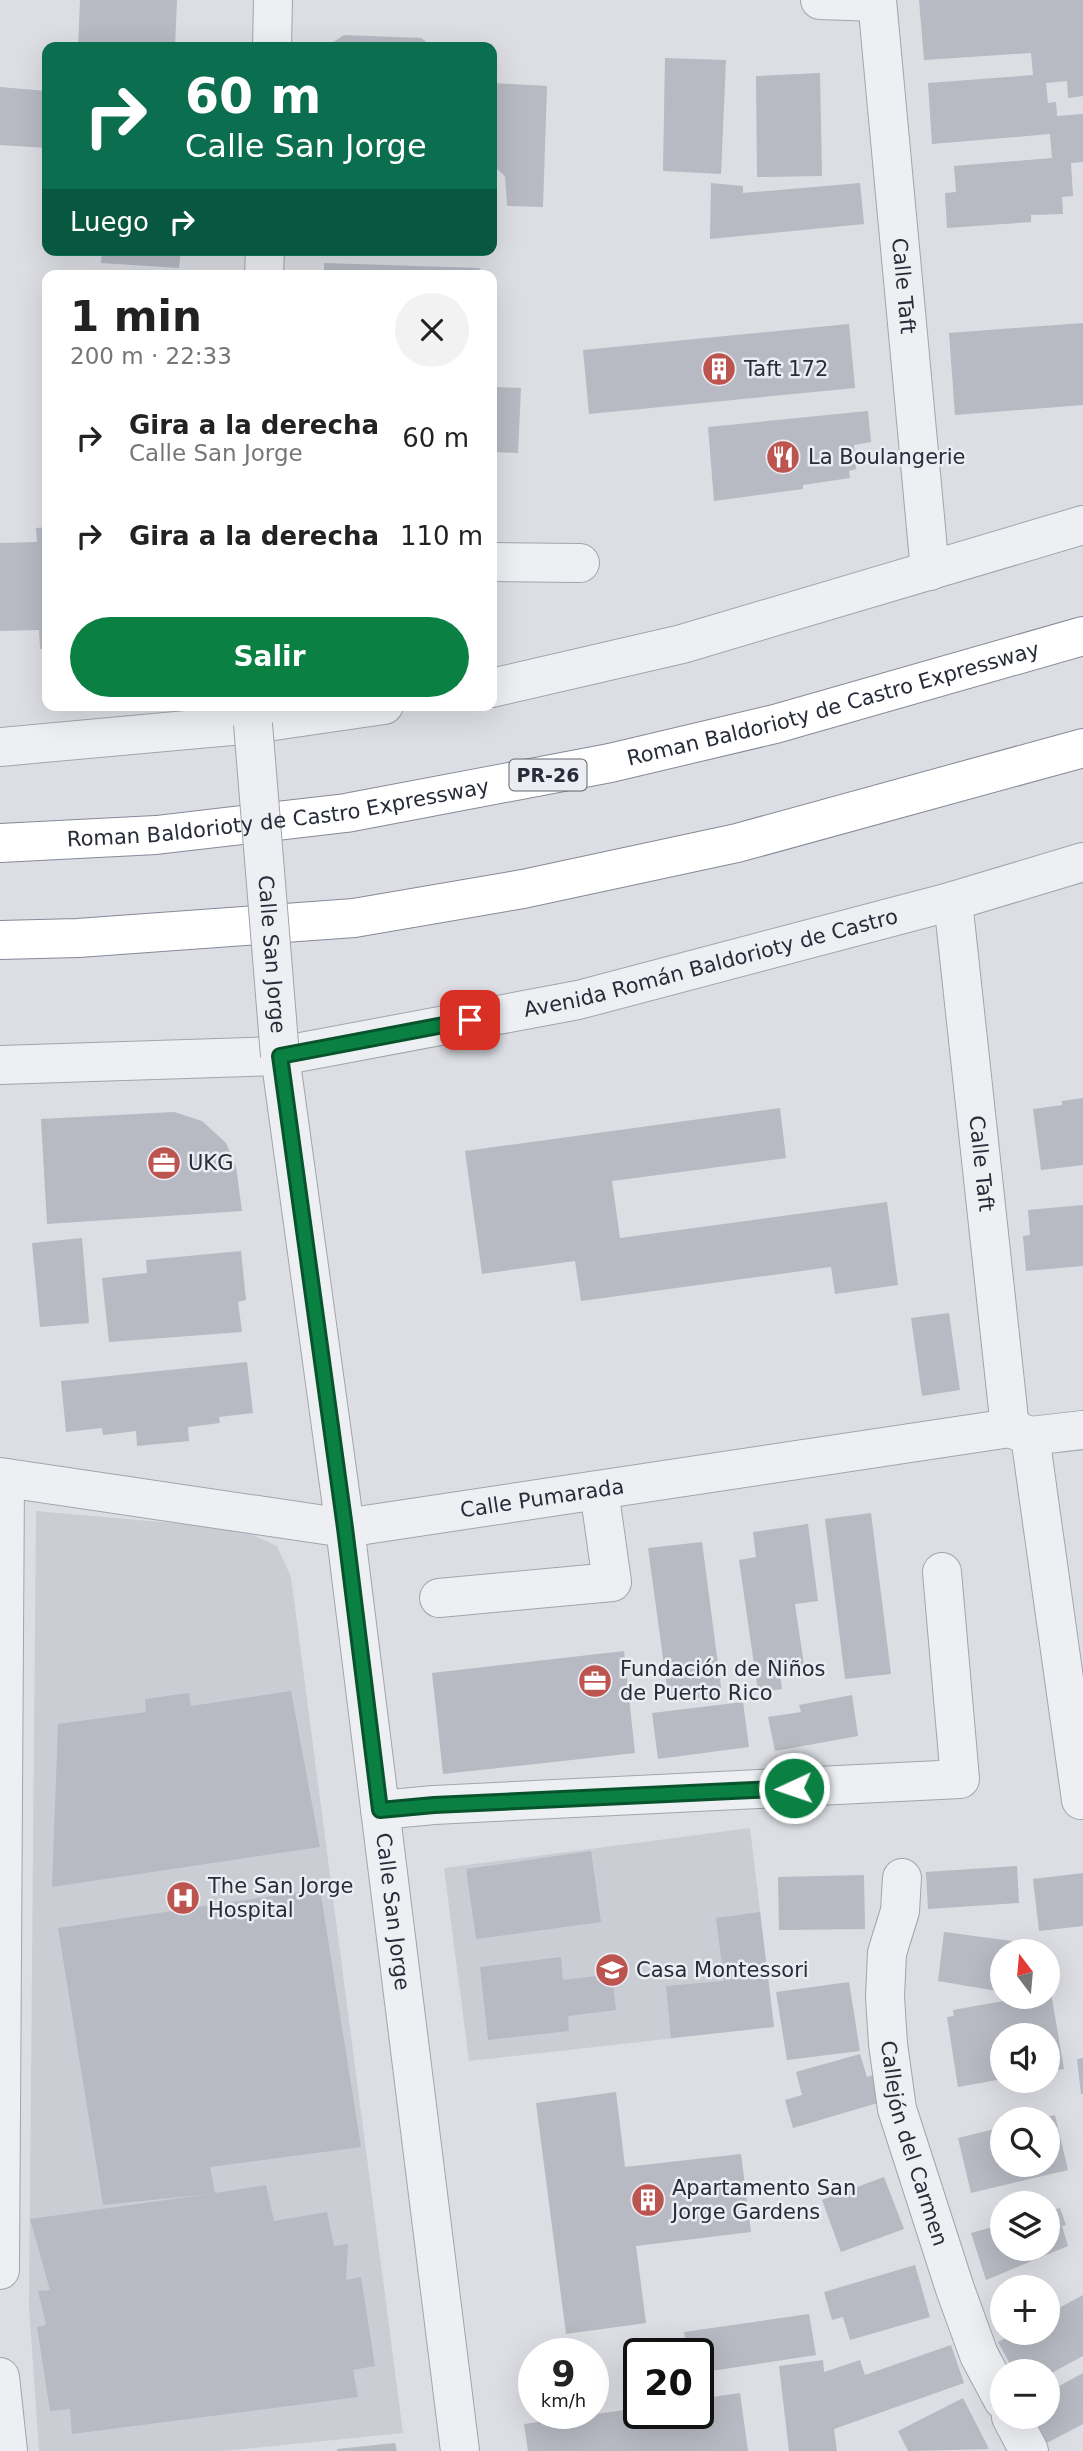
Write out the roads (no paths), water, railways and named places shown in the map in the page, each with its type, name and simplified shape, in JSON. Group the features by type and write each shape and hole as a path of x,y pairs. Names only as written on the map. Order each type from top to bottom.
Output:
{"highway":[{"name":"Roman Baldorioty de Castro Expressway","path":"0,843 156,835 346,813 611,763 775,724 1083,636"},
{"path":"0,940 78,938 354,918 471,898 737,843 1083,748"}],"street":[{"path":"272,42 273,0"},
{"path":"820,0 877,1"},
{"name":"Calle Taft","path":"877,1 930,571"},
{"path":"497,687 682,644 1083,525"},
{"path":"497,562 580,563"},
{"path":"0,747 253,715 305,711"},
{"name":"Calle San Jorge","path":"253,715 280,1056 345,1528 460,2451"},
{"name":"Avenida Román Baldorioty de Castro","path":"0,1065 280,1056 578,1000 953,901 1083,862"},
{"name":"Calle Taft","path":"953,901 1020,1432 1081,1800"},
{"name":"Calle Pumarada","path":"3,1478 345,1528 1020,1432 1083,1430"},
{"path":"0,2270 3,1478"},
{"path":"439,1598 612,1581 599,1490"},
{"path":"380,1810 434,1805 960,1780 942,1572"},
{"name":"Callejón del Carmen","path":"902,1878 900,1911 887,1953 886,1997 888,2043 897,2109 955,2289 979,2355 990,2376"},
{"path":"0,2377 8,2451"},
{"path":"1017,2429 1029,2451"}],"place":[{"name":"Taft 172","path":"719,369"},
{"name":"La Boulangerie","path":"783,457"},
{"name":"UKG","path":"164,1163"},
{"name":"Fundación de Niños de Puerto Rico","path":"595,1681"},
{"name":"The San Jorge Hospital","path":"183,1898"},
{"name":"Casa Montessori","path":"612,1970"},
{"name":"Apartamento San Jorge Gardens","path":"648,2200"}]}
